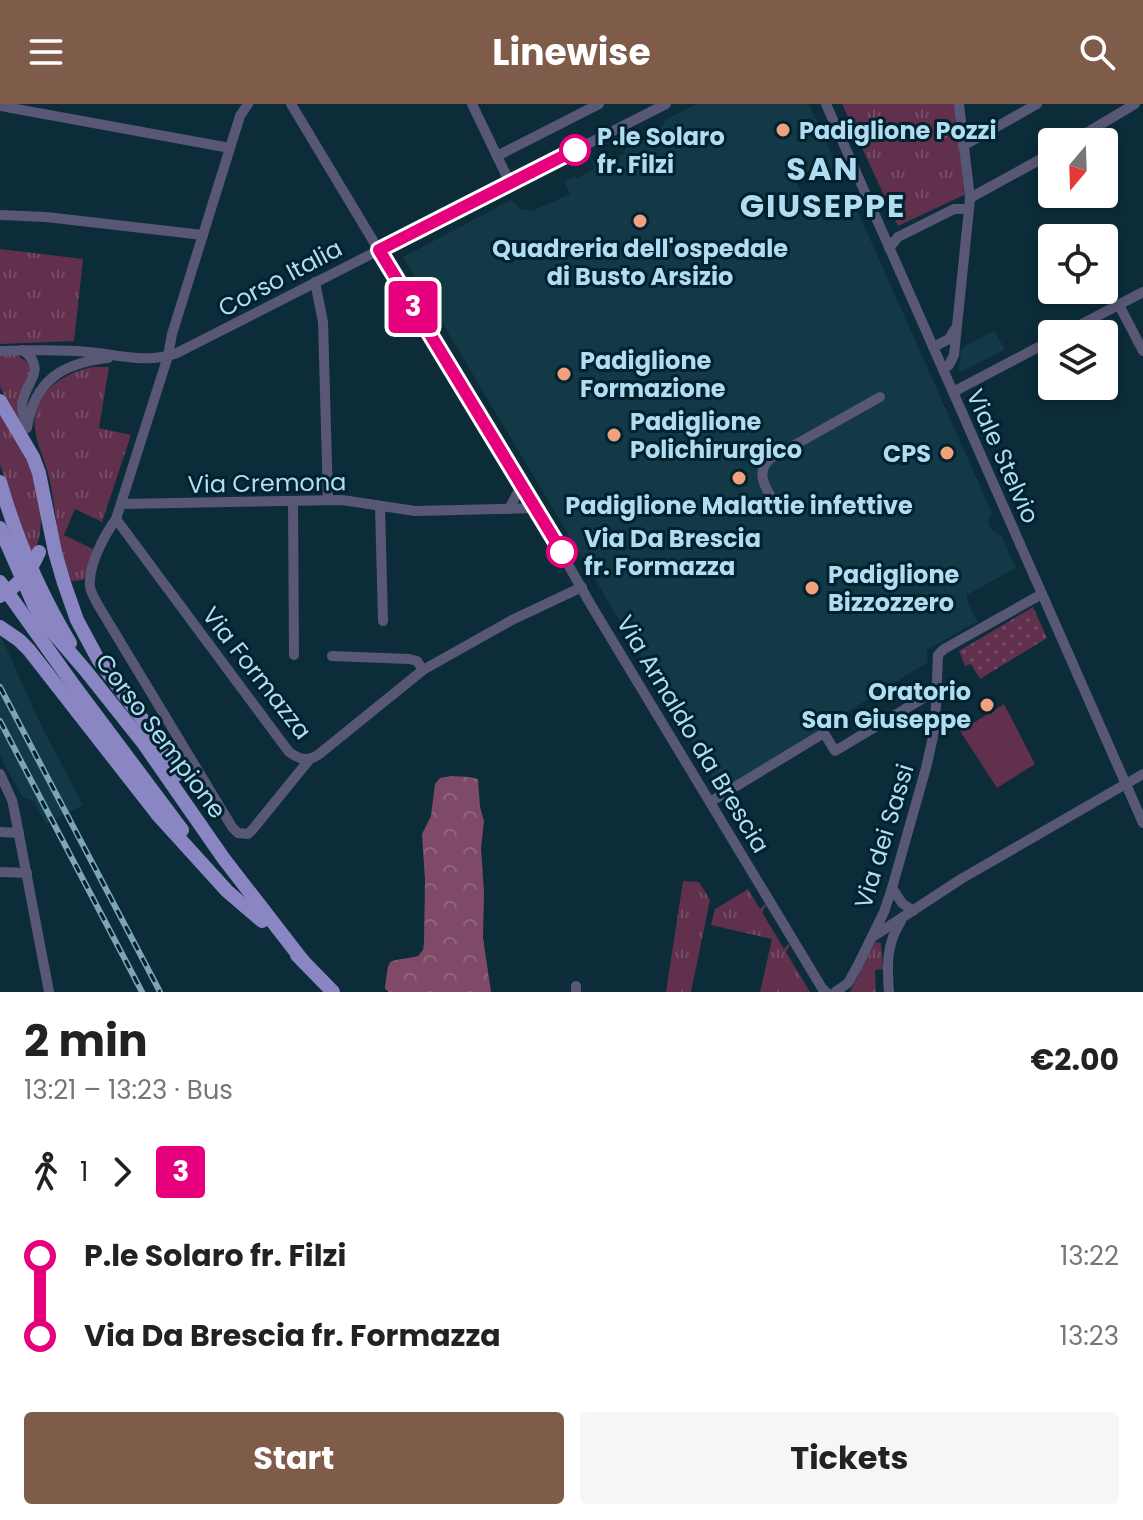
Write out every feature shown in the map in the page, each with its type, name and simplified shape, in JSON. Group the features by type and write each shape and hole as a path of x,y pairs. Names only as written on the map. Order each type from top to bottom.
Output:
{"main road":[{"path":"0,401 39,473 64,583 83,632 105,670 151,732 224,859"},
{"path":"0,482 47,604 86,671"},
{"path":"0,596 23,578 39,552 44,532 43,491"},
{"name":"Corso Sempione","path":"0,528 38,613 144,744 224,859 303,961"},
{"path":"0,582 164,806 254,912"},
{"name":"Corso Sempione","path":"0,627 24,644 158,815 227,891 254,912 333,992"}],"street":[{"path":"248,104 240,116 121,504 98,554 91,576 91,591 238,833 248,834 253,829 309,760"},
{"name":"Via Arnaldo da Brescia","path":"291,104 826,992"},
{"path":"472,104 510,183"},
{"path":"497,156 599,104"},
{"name":"Corso Italia","path":"121,357 152,359 168,356 510,183 648,108 666,104"},
{"name":"Viale Stelvio","path":"826,104 1143,823"},
{"path":"943,370 954,355 970,204 959,104"},
{"path":"963,146 1037,104"},
{"path":"1095,128 1135,104"},
{"path":"0,106 230,148"},
{"path":"889,248 898,237 970,204 1038,162"},
{"path":"0,215 46,217 203,235"},
{"path":"315,282 323,322 328,500"},
{"path":"1090,320 1143,292"},
{"path":"1119,305 1143,351"},
{"path":"933,347 949,339 956,328"},
{"path":"953,392 1038,347"},
{"path":"23,350 35,368 22,405 33,457"},
{"path":"0,351 89,352 121,357"},
{"path":"27,428 36,397 55,375 89,361 121,357"},
{"path":"779,510 762,476 765,464 779,453 880,397"},
{"path":"509,509 520,481"},
{"name":"Via Cremona","path":"121,504 328,500 415,511 536,508"},
{"path":"293,502 294,655"},
{"path":"380,506 383,621"},
{"name":"Via Formazza","path":"116,519 289,752 309,760 423,670 503,625 582,587"},
{"name":"Via dei Sassi","path":"835,992 848,983 892,888 932,742 937,716 937,657 941,651 1042,594"},
{"path":"332,656 412,659 423,670"},
{"path":"710,802 824,733 835,751 937,690"},
{"path":"871,938 961,879 1143,774"},
{"path":"1,776 12,800 49,992"},
{"path":"0,832 19,833"},
{"path":"0,872 27,873"},
{"path":"892,888 902,903 913,911"},
{"path":"887,957 891,940 902,919"},
{"path":"871,938 883,941 889,992"}],"shaded area":[{"path":"697,104 809,104 838,168 812,181 808,177 797,183 813,215 826,210 823,202 840,194 842,198 850,194 992,513 988,523 1002,537 1016,568 967,595 967,602 978,621 927,650 928,662 721,791 403,257 511,200 521,209 532,211 570,194 564,182 594,169 592,162 603,157 606,162 625,153 624,150 653,135 667,119"},
{"path":"994,330 1005,349 962,372 959,370 961,349"},
{"path":"0,634 40,723 83,805 46,824 34,801 22,797 0,756"}],"green space":[{"path":"842,104 956,104 964,195 898,226"},
{"path":"0,249 83,259 74,341 0,344"},
{"path":"0,355 17,355 31,365 20,419 17,419 0,387"},
{"path":"92,367 109,367 99,428 131,435 102,522 75,509 64,535 93,549 84,580 71,581 59,539 49,477 37,441 35,421 41,398 48,389 68,376"},
{"path":"0,408 27,462 39,500 39,539 32,558 0,464"},
{"path":"1033,607 1047,638 980,679 971,664 965,666 959,651"},
{"path":"1004,704 1035,764 997,788 960,731"},
{"path":"440,778 478,779 484,821 481,848 483,938 491,992 389,992 385,989 389,964 418,956 423,950 425,880 422,834 431,816 435,784"},
{"path":"683,881 699,882 710,900 691,992 666,992"},
{"path":"748,889 760,909 765,904 762,912 784,949 790,945 786,952 810,992 760,992 772,939 711,925 715,909"},
{"path":"875,942 881,943 883,969 875,970 876,992 850,992"}],"railway":[{"path":"0,687 160,992"},
{"path":"0,721 142,992"}],"bus line":[{"name":"3","path":"562,552 379,250 575,150"}],"place":[{"name":"Padiglione Pozzi","path":"783,130"},
{"name":"P.le Solaro fr. Filzi","path":"575,150"},
{"name":"Quadreria dell'ospedale di Busto Arsizio","path":"640,221"},
{"name":"Padiglione Formazione","path":"564,374"},
{"name":"Padiglione Polichirurgico","path":"614,435"},
{"name":"CPS","path":"947,453"},
{"name":"Padiglione Malattie infettive","path":"739,478"},
{"name":"Via Da Brescia fr. Formazza","path":"562,552"},
{"name":"Padiglione Bizzozzero","path":"812,588"},
{"name":"Oratorio San Giuseppe","path":"987,705"}],"district":[{"name":"SAN GIUSEPPE","path":"823,186"}]}
